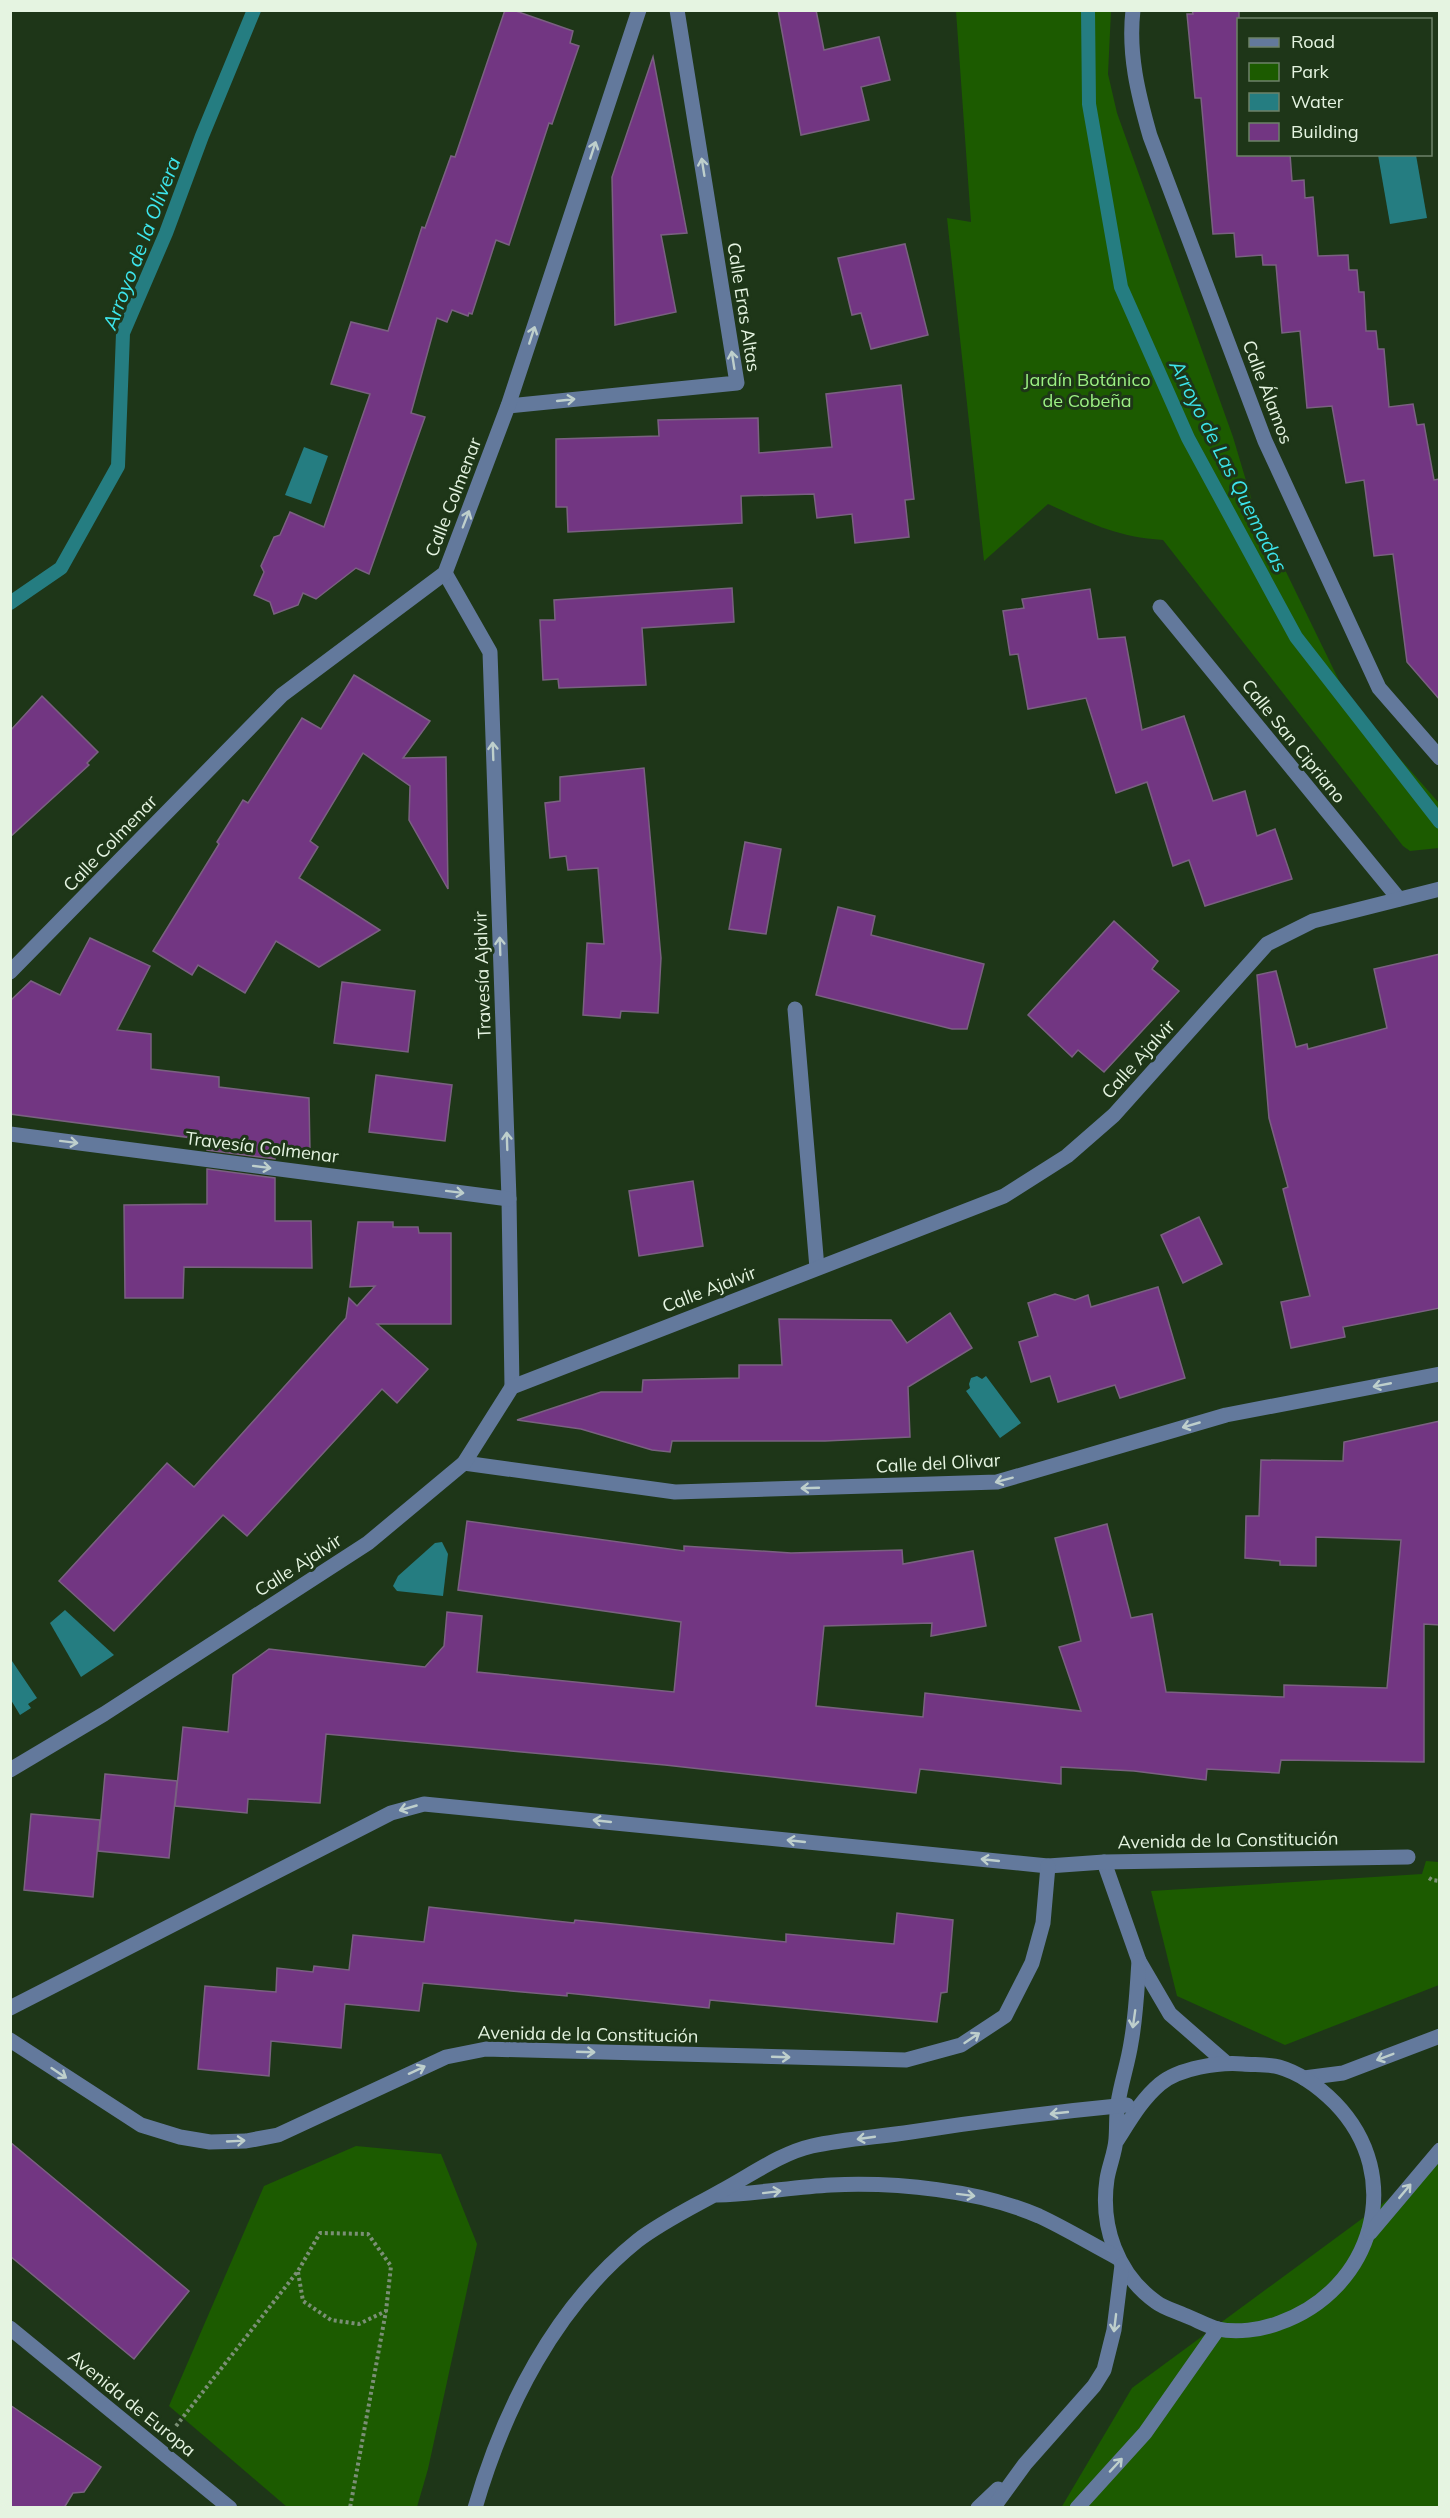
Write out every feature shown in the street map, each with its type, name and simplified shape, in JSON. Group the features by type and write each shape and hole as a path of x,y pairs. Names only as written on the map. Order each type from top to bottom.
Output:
{"street":[{"name":"Calle Colmenar","path":"10,972 282,695 445,573 508,406 639,10"},
{"name":"Calle Eras Altas","path":"508,406 737,383 677,10"},
{"name":"Calle Álamos","path":"1133,10 1131,29 1136,87 1150,136 1265,441 1379,688 1440,758"},
{"name":"Travesía Ajalvir","path":"445,573 490,652 509,1199 512,1387"},
{"name":"Calle San Cipriano","path":"1160,607 1399,899"},
{"name":"Calle Ajalvir","path":"10,1770 123,1702 368,1543 464,1463 512,1387 1004,1196 1067,1156 1114,1115 1267,944 1313,921 1440,890"},
{"path":"795,1010 817,1268"},
{"name":"Travesía Colmenar","path":"10,1134 509,1199"},
{"name":"Calle del Olivar","path":"464,1463 675,1492 997,1482 1226,1415 1440,1374"},
{"name":"Avenida de la Constitución","path":"10,2008 391,1813 423,1804 1048,1866 1104,1862 1408,1857"},
{"path":"1104,1862 1139,1961 1170,2014 1225,2062"},
{"name":"Avenida de la Constitución","path":"10,2040 141,2125 180,2137 210,2142 246,2141 278,2135 446,2057 486,2049 906,2060 961,2045 1005,2016 1032,1963 1043,1923 1048,1866"},
{"path":"978,2508 1025,2464 1094,2386 1104,2370 1114,2330 1119,2261 1106,2218 1107,2180 1116,2142 1117,2106 1131,2044 1139,1961"},
{"path":"1304,2078 1343,2073 1440,2036"},
{"path":"1116,2142 1142,2104 1162,2082 1192,2070 1225,2062 1278,2067 1304,2078 1327,2095 1348,2116 1360,2136 1372,2173 1374,2202 1370,2233"},
{"path":"475,2508 483,2480 519,2394 550,2337 591,2284 638,2240 778,2159 811,2146 986,2121 1142,2104"},
{"path":"714,2195 760,2194 830,2185 886,2185 976,2196 1038,2216 1119,2261 1157,2303 1218,2329 1241,2330 1268,2327 1297,2317 1326,2298 1346,2275 1362,2251 1370,2233 1440,2150"},
{"name":"Avenida de Europa","path":"10,2328 230,2508"},
{"path":"1077,2508 1145,2433 1218,2329"},
{"path":"993,2508 1025,2464"}],"path":[{"path":"159,2448 298,2271 320,2233 368,2234 391,2266 386,2311 350,2508"},
{"path":"298,2271 303,2301 331,2320 359,2324 386,2311"}],"green space":[{"name":"Jardín Botánico de Cobeña","path":"956,11 1111,11 1108,74 1117,113 1233,437 1253,504 1349,701 1439,803 1439,848 1410,851 1403,846 1163,540 1117,532 1090,523 1048,504 984,561 947,218 971,222"},
{"path":"1426,1861 1439,1862 1439,1985 1285,2045 1177,1996 1151,1891 1422,1874"},
{"path":"356,2146 441,2154 477,2244 428,2469 417,2507 287,2507 169,2406 264,2186"},
{"path":"1439,2162 1439,2507 1061,2508 1132,2388"}],"water":[{"path":"1378,156 1416,156 1427,218 1390,224"},
{"path":"304,447 328,456 311,504 285,495"},
{"path":"977,1376 982,1379 986,1376 1021,1423 1000,1438 966,1391 970,1388 971,1378"},
{"path":"442,1542 448,1554 443,1596 397,1591 393,1586 398,1576 435,1543"},
{"path":"65,1610 114,1655 81,1677 50,1623"},
{"path":"12,1661 37,1698 28,1704 31,1708 20,1715 11,1700"}],"building":[{"path":"505,10 513,10 573,31 570,43 579,46 552,124 549,123 509,245 496,240 472,314 469,313 468,316 452,310 447,322 437,318 411,413 425,417 369,574 356,568 316,599 303,593 298,605 274,614 270,602 254,595 264,572 261,566 274,537 280,535 290,512 324,527 370,394 331,384 351,322 388,331 422,227 425,228 451,156 455,157"},
{"path":"778,10 816,10 824,50 879,37 890,80 861,87 869,120 801,135"},
{"path":"1192,10 1239,10 1239,18 1237,18 1237,156 1290,156 1292,181 1304,180 1305,198 1313,197 1318,256 1348,255 1349,270 1357,270 1359,292 1364,292 1366,331 1376,331 1378,349 1384,349 1389,407 1413,404 1417,425 1424,424 1434,480 1440,479 1440,700 1407,662 1393,554 1374,556 1364,480 1346,483 1332,406 1307,408 1300,331 1282,333 1276,265 1263,265 1262,255 1236,257 1234,233 1213,234 1201,98 1195,98 1187,14 1193,14"},
{"path":"653,57 687,233 661,235 676,312 615,325 612,177"},
{"path":"905,244 928,335 871,349 861,313 852,315 838,258"},
{"path":"901,385 914,499 905,500 909,537 855,543 852,514 817,518 814,494 741,496 742,523 568,532 567,507 556,507 556,439 659,436 658,420 758,418 759,453 832,447 826,394"},
{"path":"732,588 734,622 642,628 646,685 559,688 558,679 543,680 540,620 555,620 554,600"},
{"path":"1090,589 1098,639 1125,637 1142,730 1184,716 1213,801 1245,791 1257,836 1275,829 1292,879 1205,906 1189,860 1173,866 1147,782 1116,793 1086,698 1028,709 1018,654 1010,655 1003,611 1024,608 1022,599"},
{"path":"354,675 430,721 403,758 446,757 448,889 409,820 410,786 363,753 310,841 318,847 299,878 380,930 319,967 276,941 245,993 198,965 192,975 153,951 219,844 217,842 243,800 248,803 302,718 321,729"},
{"path":"42,696 98,752 87,763 89,765 10,837 10,731"},
{"path":"644,768 661,958 658,1013 621,1011 620,1018 583,1015 587,943 604,944 598,868 568,870 566,856 550,858 545,803 560,801 560,777"},
{"path":"745,842 781,849 766,934 729,929"},
{"path":"838,907 875,916 871,935 984,964 967,1029 952,1029 816,995"},
{"path":"1114,921 1158,961 1152,969 1179,991 1104,1072 1078,1050 1072,1057 1028,1015"},
{"path":"90,938 150,966 117,1030 151,1034 151,1069 219,1077 219,1087 309,1098 310,1152 275,1149 275,1159 207,1150 207,1140 10,1114 10,1001 31,981 60,995"},
{"path":"1440,954 1440,1308 1343,1327 1345,1337 1291,1348 1281,1302 1310,1296 1283,1189 1288,1187 1269,1118 1257,975 1276,971 1296,1047 1307,1044 1308,1049 1387,1028 1374,969"},
{"path":"342,982 415,991 408,1052 334,1043"},
{"path":"376,1075 452,1085 445,1141 369,1132"},
{"path":"207,1169 275,1178 275,1221 311,1221 312,1268 184,1267 183,1298 125,1298 124,1205 207,1204"},
{"path":"693,1181 703,1246 639,1256 629,1191"},
{"path":"1199,1217 1222,1264 1183,1283 1161,1235"},
{"path":"358,1222 393,1222 393,1227 418,1227 419,1233 451,1233 451,1324 377,1324 428,1369 397,1403 382,1389 247,1536 223,1515 114,1631 59,1581 167,1463 194,1487 346,1318 349,1298 357,1306 375,1286 350,1287"},
{"path":"1158,1287 1185,1378 1120,1398 1115,1385 1058,1402 1050,1376 1031,1382 1019,1342 1038,1336 1028,1303 1055,1294 1075,1300 1088,1295 1091,1307"},
{"path":"950,1313 972,1348 908,1387 910,1437 825,1441 672,1441 670,1452 652,1450 581,1429 517,1420 601,1392 642,1392 643,1380 739,1378 739,1365 782,1365 779,1319 891,1320 907,1343"},
{"path":"1440,1421 1440,1625 1424,1624 1424,1762 1281,1760 1279,1773 1207,1769 1206,1780 1134,1771 1061,1767 1061,1784 920,1769 916,1793 665,1765 326,1734 320,1803 248,1799 247,1813 175,1806 183,1727 228,1732 233,1675 269,1649 425,1667 444,1646 447,1612 482,1616 477,1672 674,1692 681,1622 458,1590 467,1521 684,1551 684,1546 791,1553 902,1550 903,1564 973,1551 986,1626 931,1636 932,1623 824,1626 816,1706 923,1717 925,1693 1081,1711 1059,1647 1081,1641 1055,1538 1107,1524 1131,1618 1152,1614 1166,1692 1284,1697 1284,1685 1387,1688 1401,1540 1316,1537 1316,1566 1280,1565 1280,1561 1245,1558 1246,1516 1259,1516 1261,1460 1343,1461 1344,1442"},
{"path":"105,1774 177,1781 169,1858 98,1851"},
{"path":"31,1814 100,1820 93,1897 24,1890"},
{"path":"429,1907 786,1942 786,1934 894,1944 897,1913 953,1920 947,1992 941,1993 937,2022 710,2000 709,2008 567,1993 567,1996 423,1983 419,2011 345,2004 341,2048 271,2041 269,2076 198,2069 205,1986 276,1992 277,1968 313,1972 314,1966 349,1970 353,1935 424,1942"},
{"path":"10,2142 189,2291 134,2359 10,2256"},
{"path":"10,2405 101,2467 84,2492 73,2493 64,2508 10,2508"}],"waterway":[{"name":"Arroyo de la Olivera","path":"10,603 61,568 118,466 123,333 166,233 202,136 254,10"},
{"name":"Arroyo de Las Quemadas","path":"1088,10 1089,104 1121,287 1188,438 1296,637 1440,822"}]}
